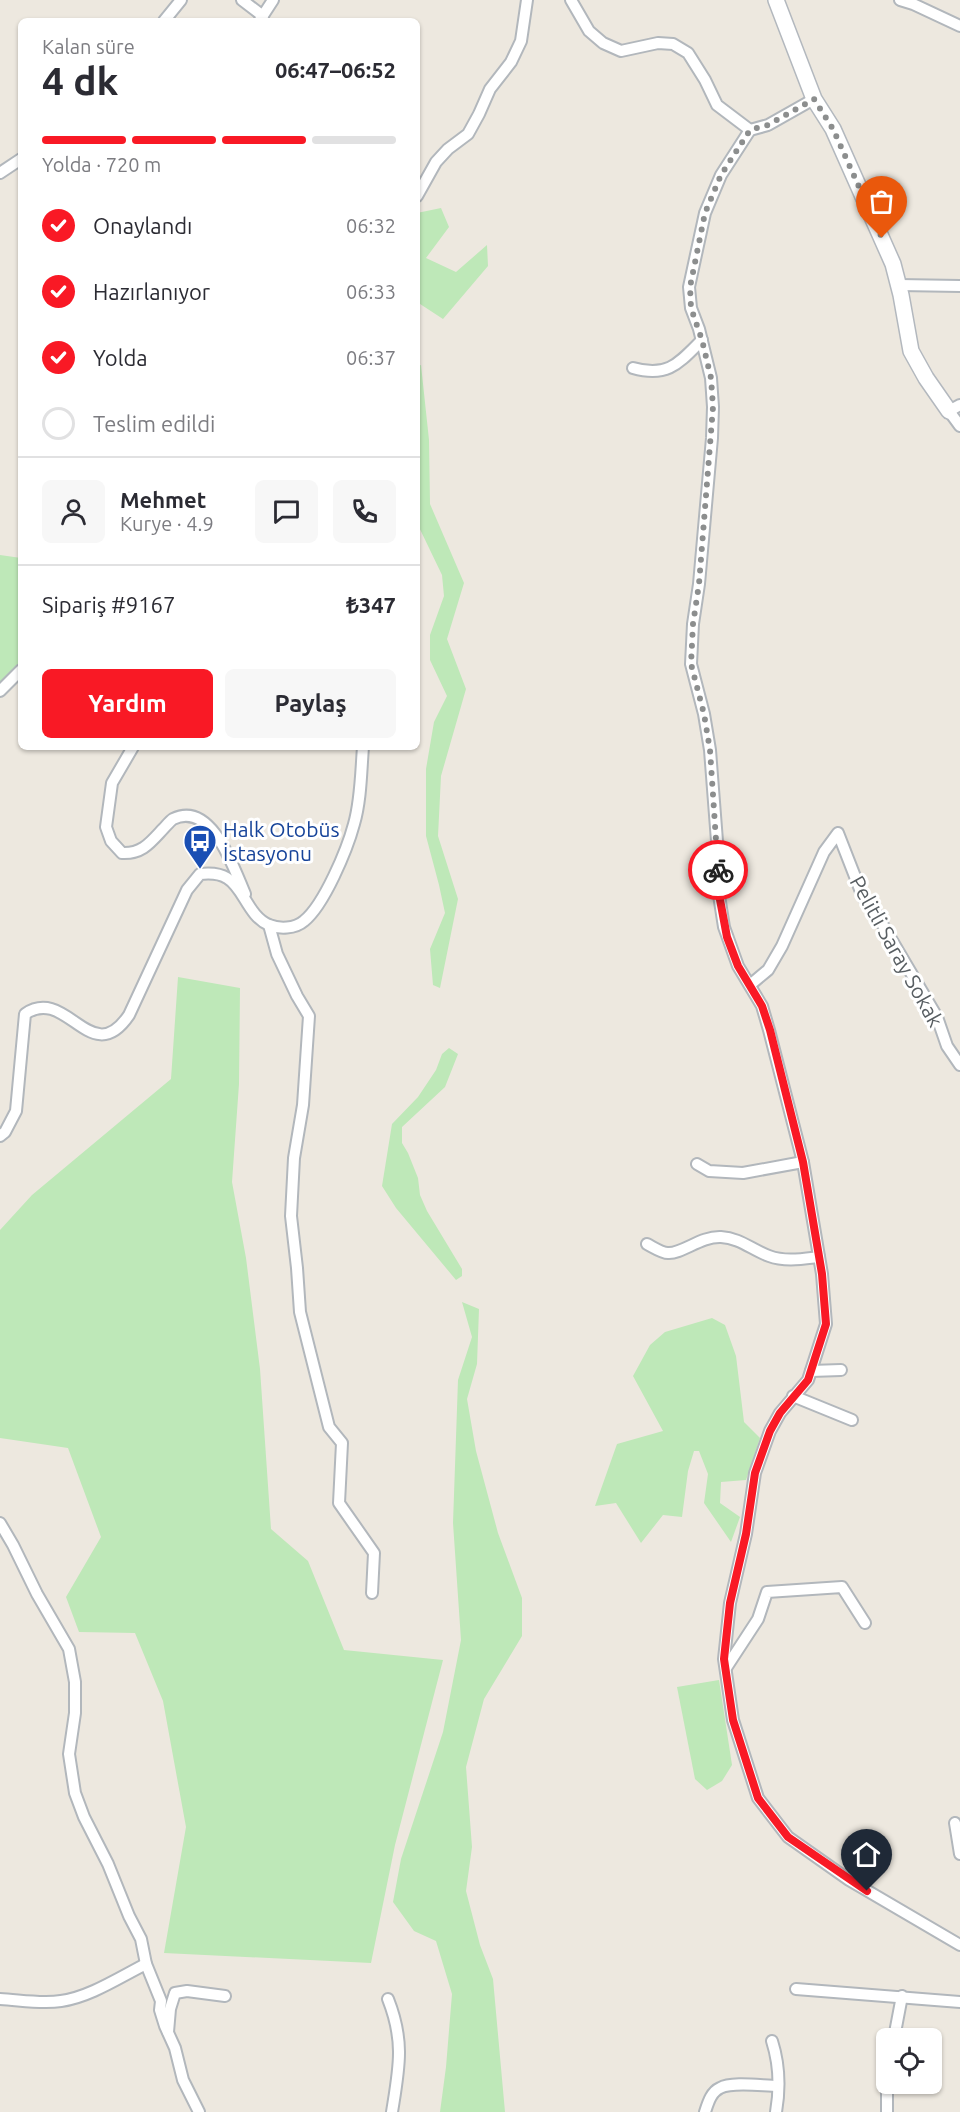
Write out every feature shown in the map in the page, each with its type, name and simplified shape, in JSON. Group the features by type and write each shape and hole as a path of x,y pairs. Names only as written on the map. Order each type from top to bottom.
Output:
{"street":[{"path":"166,18 180,0"},
{"path":"242,0 261,18 273,0"},
{"path":"420,191 436,162 448,149 468,134 490,89 511,62 521,41 527,0"},
{"path":"571,0 589,31 603,43 621,51 658,43 673,44 688,53 717,105 750,130"},
{"path":"776,0 814,99 833,129 886,247 898,285 911,351 926,378 955,408 960,426"},
{"path":"900,0 960,26"},
{"path":"814,99 768,125 750,130 721,175 705,213 692,266 690,287 691,308 711,378 712,428 691,664 704,714 710,750 718,889 724,927 738,966 762,1006 770,1030 803,1162 825,1298 826,1324 808,1380 780,1413 770,1431 755,1473 746,1534 730,1603 724,1659 733,1720 758,1798 788,1837 849,1880 960,1946"},
{"path":"0,173 18,161"},
{"path":"898,285 960,286"},
{"path":"633,368 649,373 665,371 681,361 702,340"},
{"path":"0,691 18,673"},
{"path":"131,750 112,783 106,827 111,840 122,853 132,854 143,850 172,819 189,816 206,822 224,846 254,913"},
{"path":"0,1136 5,1132 16,1111 25,1014 35,1007 48,1007 66,1015 85,1031 102,1034 111,1033 122,1025 169,932 187,890 200,873 213,873 227,878 254,913 269,925 285,928 303,923 332,879 355,823 363,750"},
{"name":"Pelitli Saray Sokak","path":"750,985 768,969 782,946 824,852 838,833 863,897 937,1017 947,1046 960,1065"},
{"path":"269,925 276,954 309,1016 303,1105 294,1158 291,1216 300,1312 329,1427 342,1443 339,1503 374,1553 372,1593"},
{"path":"697,1164 709,1172 743,1173 803,1162"},
{"path":"647,1244 669,1253 684,1249 700,1240 722,1237 745,1242 768,1256 792,1260 819,1257"},
{"path":"811,1371 841,1370"},
{"path":"793,1396 852,1420"},
{"path":"0,1523 69,1649 75,1682 69,1754 75,1793 141,1939 146,1964 161,2001 160,2010 175,2048 183,2080 199,2111"},
{"path":"726,1668 758,1619 767,1592 842,1587 865,1623"},
{"path":"955,1823 960,1854"},
{"path":"0,1999 63,2001 86,1993 146,1964"},
{"path":"796,1989 960,2002"},
{"path":"168,2032 170,2009 175,1993 187,1991 225,1996"},
{"path":"896,2028 902,1996"},
{"path":"388,1999 399,2037 397,2083 392,2112"},
{"path":"772,2041 776,2055 778,2086 776,2112"},
{"path":"705,2112 711,2096 719,2088 734,2085 778,2086"},
{"path":"887,2094 887,2112"}],"green space":[{"path":"441,208 449,227 426,258 456,272 487,245 488,266 443,319 420,304 420,212"},
{"path":"420,365 429,440 430,504 464,583 447,639 466,689 441,776 438,836 458,899 440,988 433,985 430,949 445,913 426,836 426,769 434,722 447,696 430,660 430,635 444,596 442,575 420,529"},
{"path":"0,555 18,558 18,666 0,683"},
{"path":"178,977 240,988 239,1084 232,1182 246,1258 260,1369 271,1529 308,1561 344,1650 443,1660 395,1845 371,1963 164,1953 186,1827 163,1701 135,1633 79,1632 66,1597 101,1537 68,1448 0,1438 0,1230 32,1195 171,1079"},
{"path":"449,1048 458,1054 445,1087 402,1127 402,1143 418,1178 420,1195 427,1211 462,1269 462,1276 456,1280 396,1208 382,1186 392,1124 418,1097 436,1070 442,1054"},
{"path":"462,1302 479,1309 477,1364 467,1399 476,1451 498,1533 522,1598 522,1636 484,1699 466,1767 472,1847 466,1891 480,1945 493,1979 505,2112 440,2112 452,1994 436,1941 414,1931 393,1902 401,1859 443,1732 461,1640 453,1523 458,1380 472,1337"},
{"path":"712,1318 725,1325 736,1356 744,1422 760,1438 746,1480 721,1482 720,1503 740,1517 731,1542 704,1503 708,1474 699,1451 694,1451 688,1471 682,1517 663,1515 641,1543 616,1503 595,1506 617,1444 663,1431 633,1376 650,1345 665,1332"},
{"path":"719,1680 732,1765 722,1781 707,1790 695,1779 677,1687"}],"way so far":[{"path":"718,870 710,750 704,714 691,664 713,423 711,378 699,329 691,308 690,287 692,266 705,213 721,175 750,130 768,125 814,99 833,129 882,238"}],"place":[{"name":"Halk Otobüs İstasyonu","path":"200,870"}],"route":[{"path":"718,870 718,889 724,927 738,966 762,1006 803,1162 822,1274 826,1324 808,1380 780,1413 770,1431 755,1473 746,1534 730,1603 724,1659 733,1720 758,1798 788,1837 867,1891"}]}
